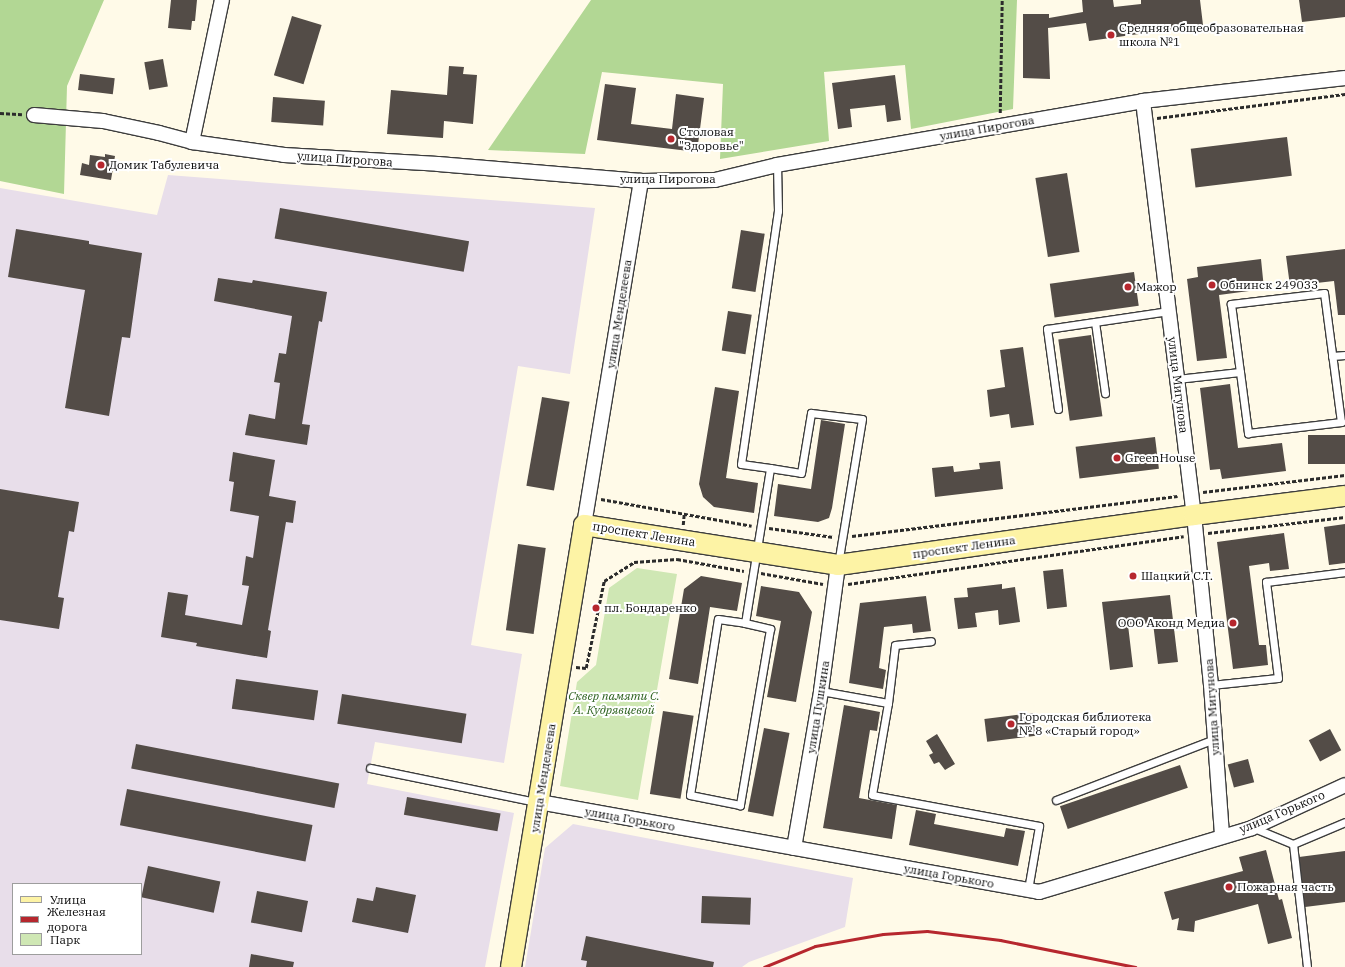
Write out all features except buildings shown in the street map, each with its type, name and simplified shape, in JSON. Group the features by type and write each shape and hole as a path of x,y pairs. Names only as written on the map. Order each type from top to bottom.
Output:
{"main road":[{"name":"проспект Ленина","path":"584,525 838,565 1194,515 1345,496"},
{"name":"улица Менделеева","path":"511,967 584,525"}],"street":[{"path":"192,142 222,0"},
{"name":"улица Пирогова","path":"34,115 103,121 192,142 284,155 438,164 640,181 715,180 777,165 1143,101 1345,78"},
{"name":"улица Мигунова","path":"1143,101 1194,515 1211,685 1222,836"},
{"name":"улица Менделеева","path":"584,525 640,181"},
{"name":"улица Пушкина","path":"794,848 821,691 838,565"},
{"name":"улица Горького","path":"539,802 1039,892 1252,828 1345,785"}],"lane":[{"path":"777,165 778,211 741,464 801,472 811,413 862,419 844,537 838,565"},
{"path":"1324,294 1341,422 1248,433 1240,372 1231,304 1324,294"},
{"path":"1058,409 1047,328 1168,311"},
{"path":"1094,322 1105,394"},
{"path":"1332,356 1345,355"},
{"path":"1177,379 1240,372"},
{"path":"745,623 770,468"},
{"path":"1211,685 1278,678 1266,582 1345,572"},
{"path":"718,619 745,623 770,629 740,805 690,795 718,619"},
{"path":"932,641 895,645 888,703 872,795 1039,826 1028,890"},
{"path":"821,691 888,703"},
{"path":"1056,800 1214,739"},
{"path":"370,768 539,802"},
{"path":"1252,828 1293,844 1345,822"},
{"path":"1293,844 1307,967"}],"path":[{"path":"1000,126 1002,0"},
{"path":"1145,120 1345,94"},
{"path":"0,113 34,115"},
{"path":"589,497 761,527 830,537 844,537 1345,475"}],"shaded area":[{"path":"168,175 595,208 570,374 518,366 471,645 522,654 504,763 375,742 367,784 514,813 485,967 0,967 0,188 157,215"},
{"path":"573,824 853,878 845,927 749,962 742,967 525,967 545,848"}],"green space":[{"path":"0,0 104,0 67,86 64,194 0,181"},
{"path":"591,0 1017,0 1013,109 911,129 905,65 824,72 829,141 720,159 723,84 602,72 585,154 488,150"},
{"name":"Сквер памяти С. А. Кудрявцевой","path":"637,568 677,574 638,800 560,786 577,682 596,665 609,588"}],"railway":[{"path":"764,967 815,946 883,934 927,931 1000,940 1135,967"}],"place":[{"name":"Средняя общеобразовательная школа №1","path":"1111,35"},
{"name":"Столовая \"Здоровье\"","path":"671,139"},
{"name":"Домик Табулевича","path":"101,165"},
{"name":"Обнинск 249033","path":"1212,285"},
{"name":"Мажор","path":"1128,287"},
{"name":"GreenHouse","path":"1117,458"},
{"name":"Шацкий С.Т.","path":"1133,576"},
{"name":"пл. Бондаренко","path":"596,608"},
{"name":"ООО Аконд Медиа","path":"1233,623"},
{"name":"Городская библиотека № 8 «Старый город»","path":"1011,724"},
{"name":"Пожарная часть","path":"1229,887"}]}
